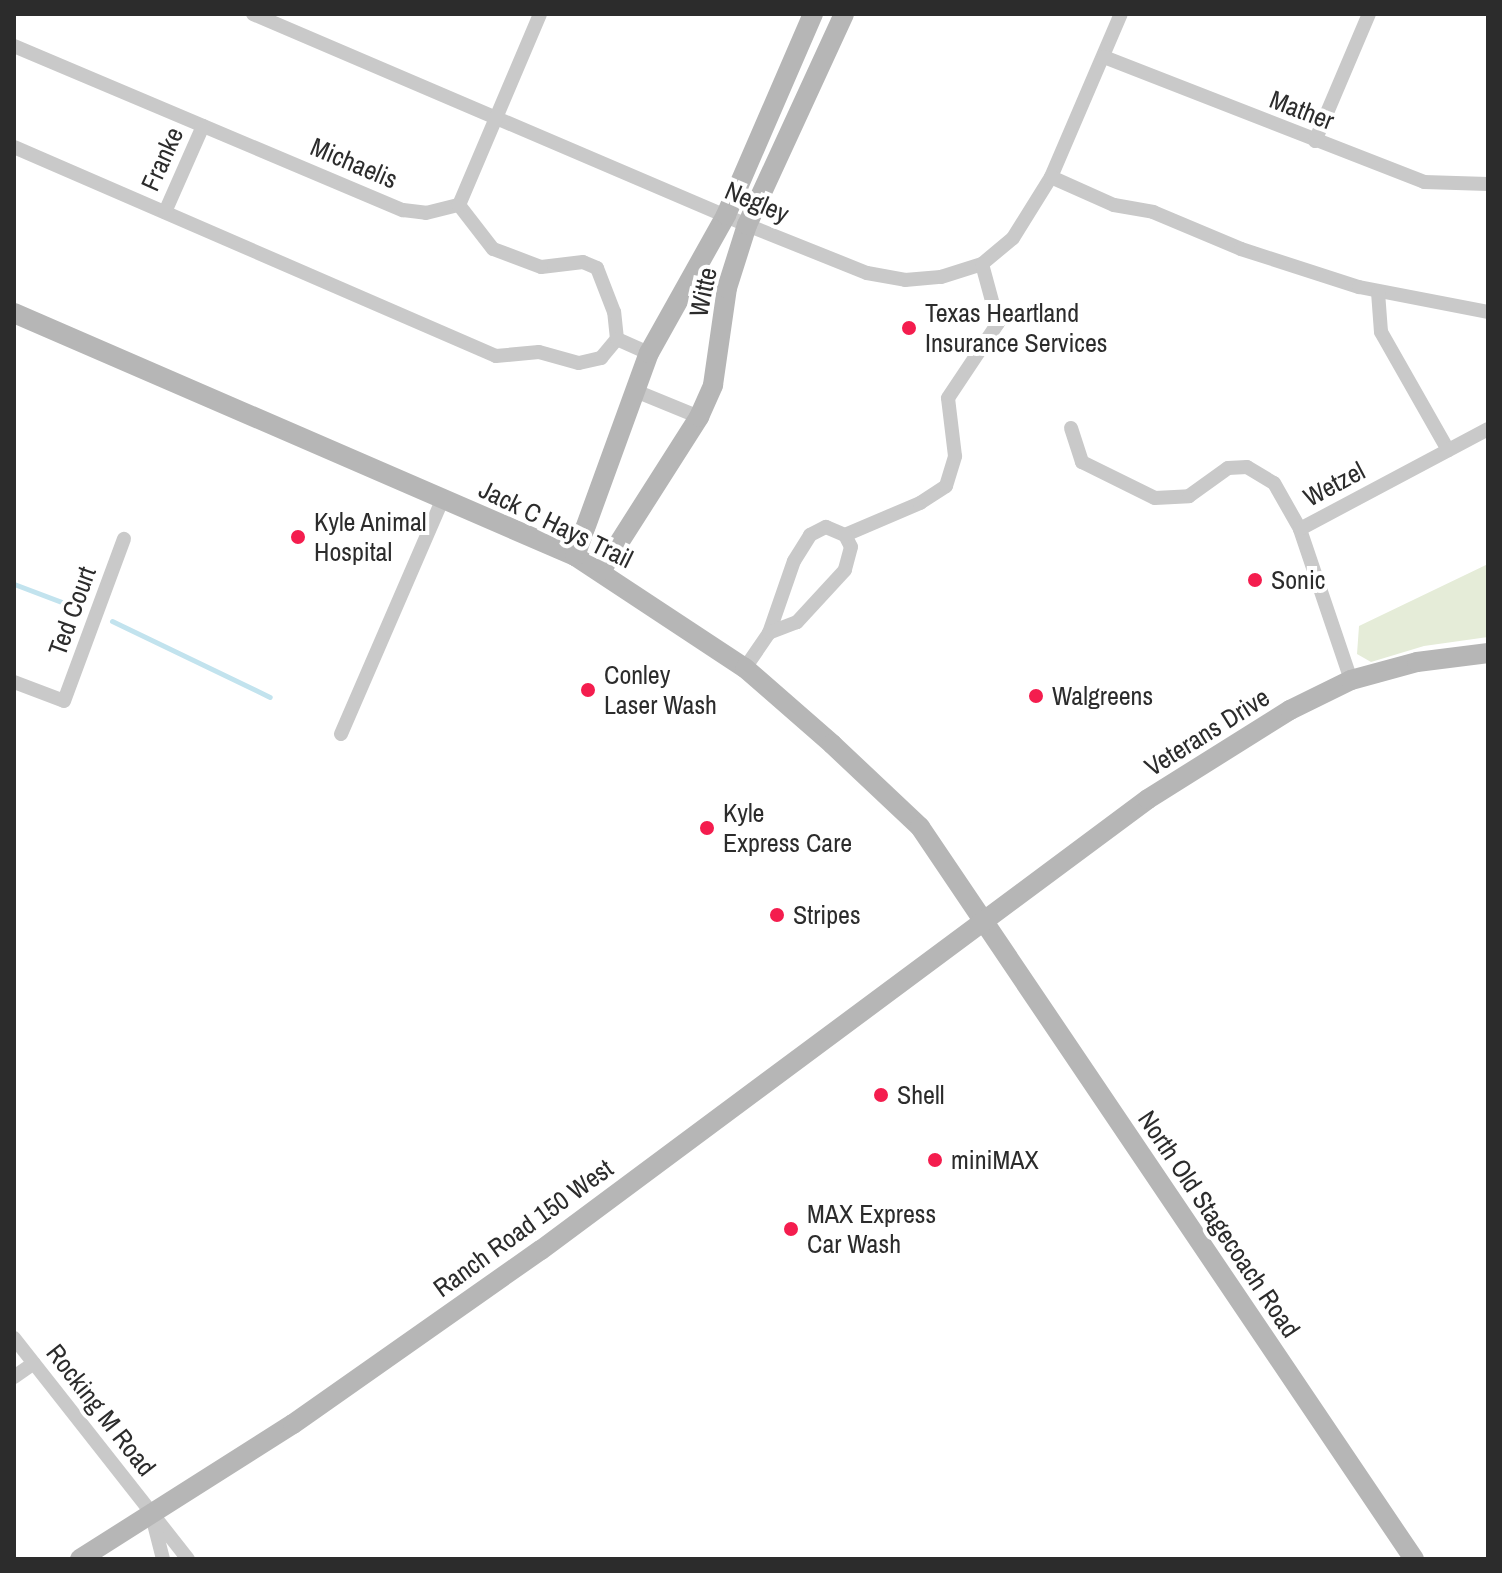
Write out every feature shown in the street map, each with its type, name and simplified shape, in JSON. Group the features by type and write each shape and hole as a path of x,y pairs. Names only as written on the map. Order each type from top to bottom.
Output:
{"main road":[{"name":"Witte","path":"575,556 638,392 649,353 726,215 813,14"},
{"name":"Witte","path":"601,571 699,417 713,385 727,288 747,225 844,14"},
{"name":"Jack C Hays Trail","path":"14,313 575,556 601,571 745,668 920,827 982,918"},
{"name":"Veterans Drive","path":"982,918 1148,799 1290,710 1351,680 1417,662 1488,653"},
{"name":"Ranch Road 150 West","path":"80,1559 151,1511 293,1424 541,1250 982,918"},
{"name":"North Old Stagecoach Road","path":"982,918 1414,1559"}],"street":[{"name":"Negley","path":"253,14 747,225 867,273 905,280 941,277 982,264 1013,238 1051,177 1121,14"},
{"path":"14,147 496,356 539,352 579,363 601,358 617,339 614,312 597,268 583,262 541,267 493,249 459,205 540,14"},
{"path":"1315,141 1369,14"},
{"name":"Michaelis","path":"14,46 403,210 426,213 459,205"},
{"name":"Mather","path":"1104,57 1424,182 1488,184"},
{"name":"Franke","path":"165,212 203,126"},
{"path":"1051,177 1114,205 1153,212 1241,249 1378,292 1488,312"},
{"path":"845,535 920,503 946,486 955,456 948,398 998,323 982,264"},
{"path":"1378,292 1381,332 1448,450"},
{"path":"617,339 649,353"},
{"path":"638,392 699,417"},
{"path":"1071,428 1082,462 1155,498 1189,496 1228,468 1247,467 1274,483 1300,529"},
{"name":"Wetzel","path":"1351,680 1300,529 1488,429"},
{"path":"341,734 443,498"},
{"path":"745,668 769,633 794,561 810,535 826,527 845,535 851,547 845,570 797,622 769,633"},
{"name":"Ted Court","path":"14,682 64,701 124,539"},
{"name":"Rocking M Road","path":"14,1338 188,1559"},
{"path":"14,1377 34,1363"},
{"path":"151,1511 163,1559"}],"green space":[{"path":"1488,564 1488,637 1424,646 1371,662 1357,654 1359,626"}],"waterway":[{"path":"14,584 80,609"},
{"path":"112,621 270,697"}],"place":[{"name":"Texas Heartland Insurance Services","path":"909,328"},
{"name":"Kyle Animal Hospital","path":"298,537"},
{"name":"Sonic","path":"1255,580"},
{"name":"Conley Laser Wash","path":"588,690"},
{"name":"Walgreens","path":"1036,696"},
{"name":"Kyle Express Care","path":"707,828"},
{"name":"Stripes","path":"777,915"},
{"name":"Shell","path":"881,1095"},
{"name":"miniMAX","path":"935,1160"},
{"name":"MAX Express Car Wash","path":"791,1229"}]}
